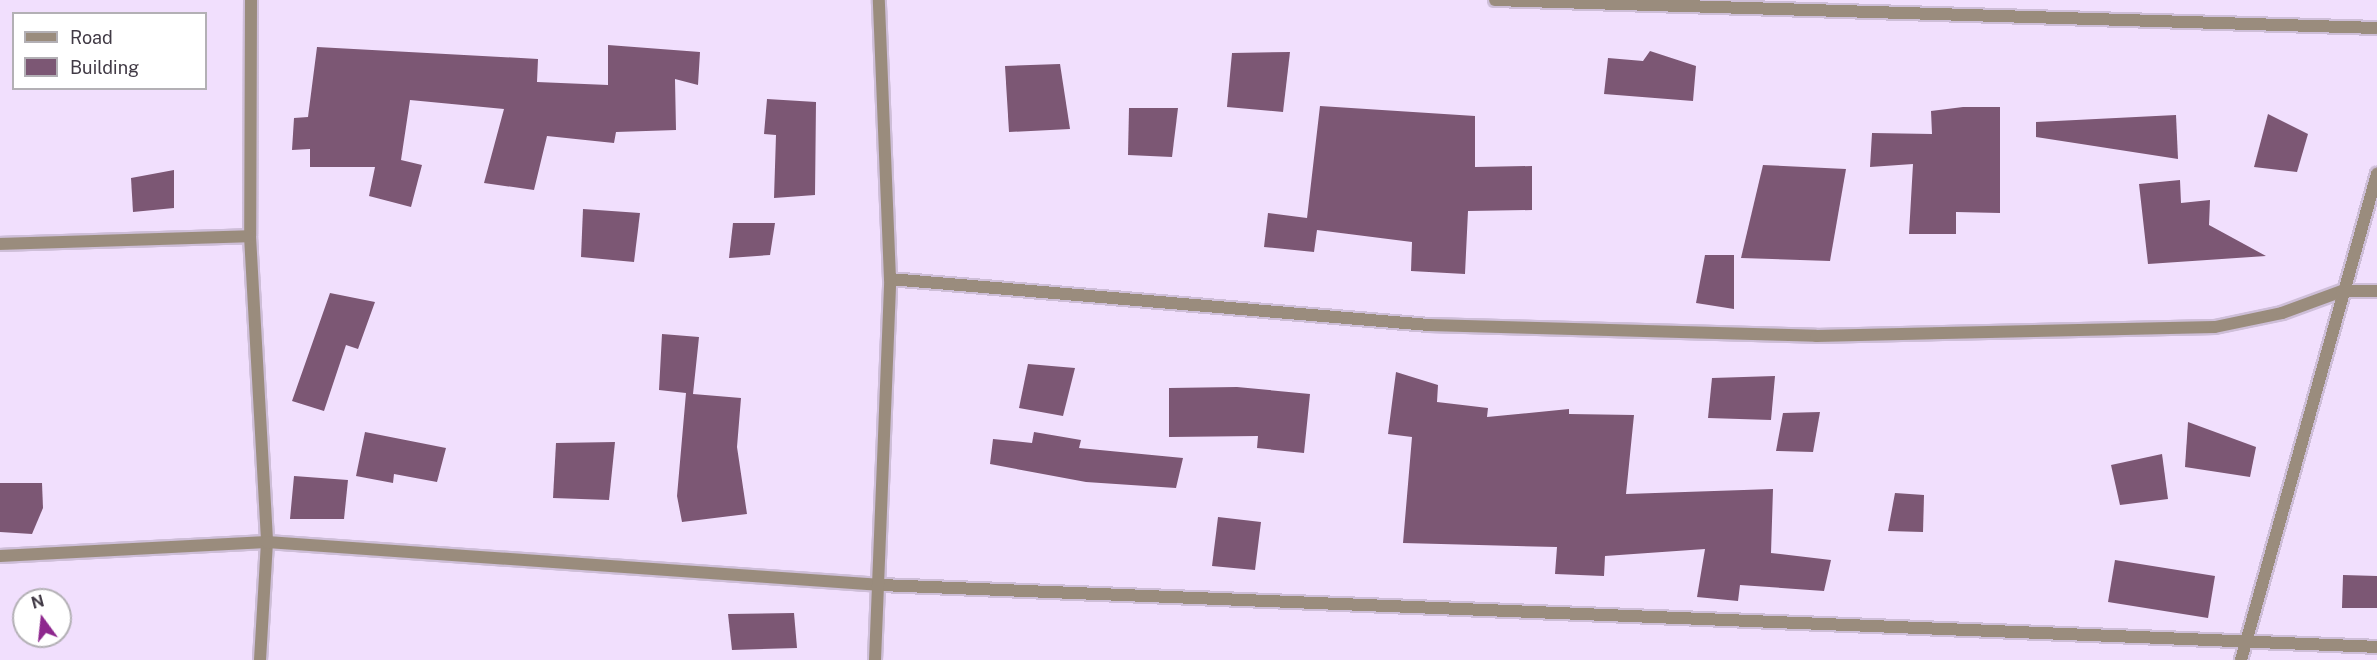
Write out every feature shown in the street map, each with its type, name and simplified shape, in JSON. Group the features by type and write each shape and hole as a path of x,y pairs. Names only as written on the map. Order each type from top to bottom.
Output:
{"street":[{"path":"251,0 250,236 267,542 260,660"},
{"path":"875,660 881,585 890,279 879,0"},
{"path":"1495,0 2377,28"},
{"path":"2241,660 2247,645 2342,291 2377,174"},
{"path":"0,244 250,236"},
{"path":"890,279 1429,325 1815,336 2215,327 2282,313 2342,291 2377,291"},
{"path":"0,556 267,542 881,585 2247,645 2377,646"}],"building":[{"path":"608,45 700,52 698,85 675,79 676,130 616,132 614,143 547,136 534,190 484,183 504,109 410,100 401,160 422,165 411,207 369,196 375,167 310,167 310,149 292,150 294,118 308,117 317,47 538,59 537,82 608,85"},
{"path":"1650,51 1696,66 1693,101 1604,94 1608,58 1643,61"},
{"path":"1290,52 1283,112 1227,107 1232,53"},
{"path":"1060,64 1070,129 1009,132 1005,66"},
{"path":"767,99 816,102 815,195 774,198 776,135 764,134"},
{"path":"1320,106 1475,116 1475,167 1532,166 1532,210 1468,211 1465,274 1411,271 1412,242 1317,230 1314,252 1264,247 1268,213 1307,218"},
{"path":"1963,107 2000,107 2000,213 1956,212 1956,234 1909,234 1913,164 1870,167 1872,133 1932,134 1931,111"},
{"path":"1129,108 1178,108 1172,157 1128,155"},
{"path":"2268,114 2308,134 2297,172 2254,167"},
{"path":"2176,115 2178,159 2036,137 2036,122"},
{"path":"1763,165 1846,169 1830,261 1741,258"},
{"path":"174,170 174,208 133,212 131,178"},
{"path":"2180,180 2181,203 2210,200 2209,225 2266,256 2148,264 2139,184"},
{"path":"583,209 640,213 634,262 581,257"},
{"path":"733,223 775,223 770,255 729,258"},
{"path":"1705,255 1734,255 1734,309 1696,303"},
{"path":"330,293 375,302 358,349 346,345 324,411 292,401"},
{"path":"662,334 699,337 693,394 741,398 737,447 747,514 682,522 677,496 686,393 659,390"},
{"path":"1028,364 1075,368 1063,416 1019,408"},
{"path":"1396,372 1438,385 1437,402 1488,408 1487,417 1569,409 1569,414 1634,415 1626,494 1773,489 1771,553 1831,560 1824,591 1740,585 1738,601 1697,597 1705,549 1605,556 1604,576 1555,574 1557,547 1403,543 1412,437 1388,434"},
{"path":"1775,376 1771,420 1708,418 1712,378"},
{"path":"1237,387 1310,394 1304,453 1257,448 1258,436 1169,437 1169,388"},
{"path":"1820,412 1813,452 1776,451 1783,413"},
{"path":"2188,422 2256,447 2250,477 2185,467"},
{"path":"365,432 446,448 437,482 394,474 393,483 356,476"},
{"path":"1034,432 1081,440 1079,448 1183,458 1176,488 1086,482 990,464 993,439 1032,443"},
{"path":"615,442 609,500 553,498 556,443"},
{"path":"2162,454 2168,499 2120,505 2111,465"},
{"path":"294,476 348,480 344,519 290,519"},
{"path":"0,483 42,483 43,508 32,534 0,532"},
{"path":"1895,493 1924,495 1923,532 1888,531"},
{"path":"1218,517 1261,522 1255,570 1212,566"},
{"path":"2115,560 2215,576 2208,618 2108,602"},
{"path":"2343,575 2377,576 2377,608 2342,608"},
{"path":"794,613 797,648 732,650 728,614"}]}
